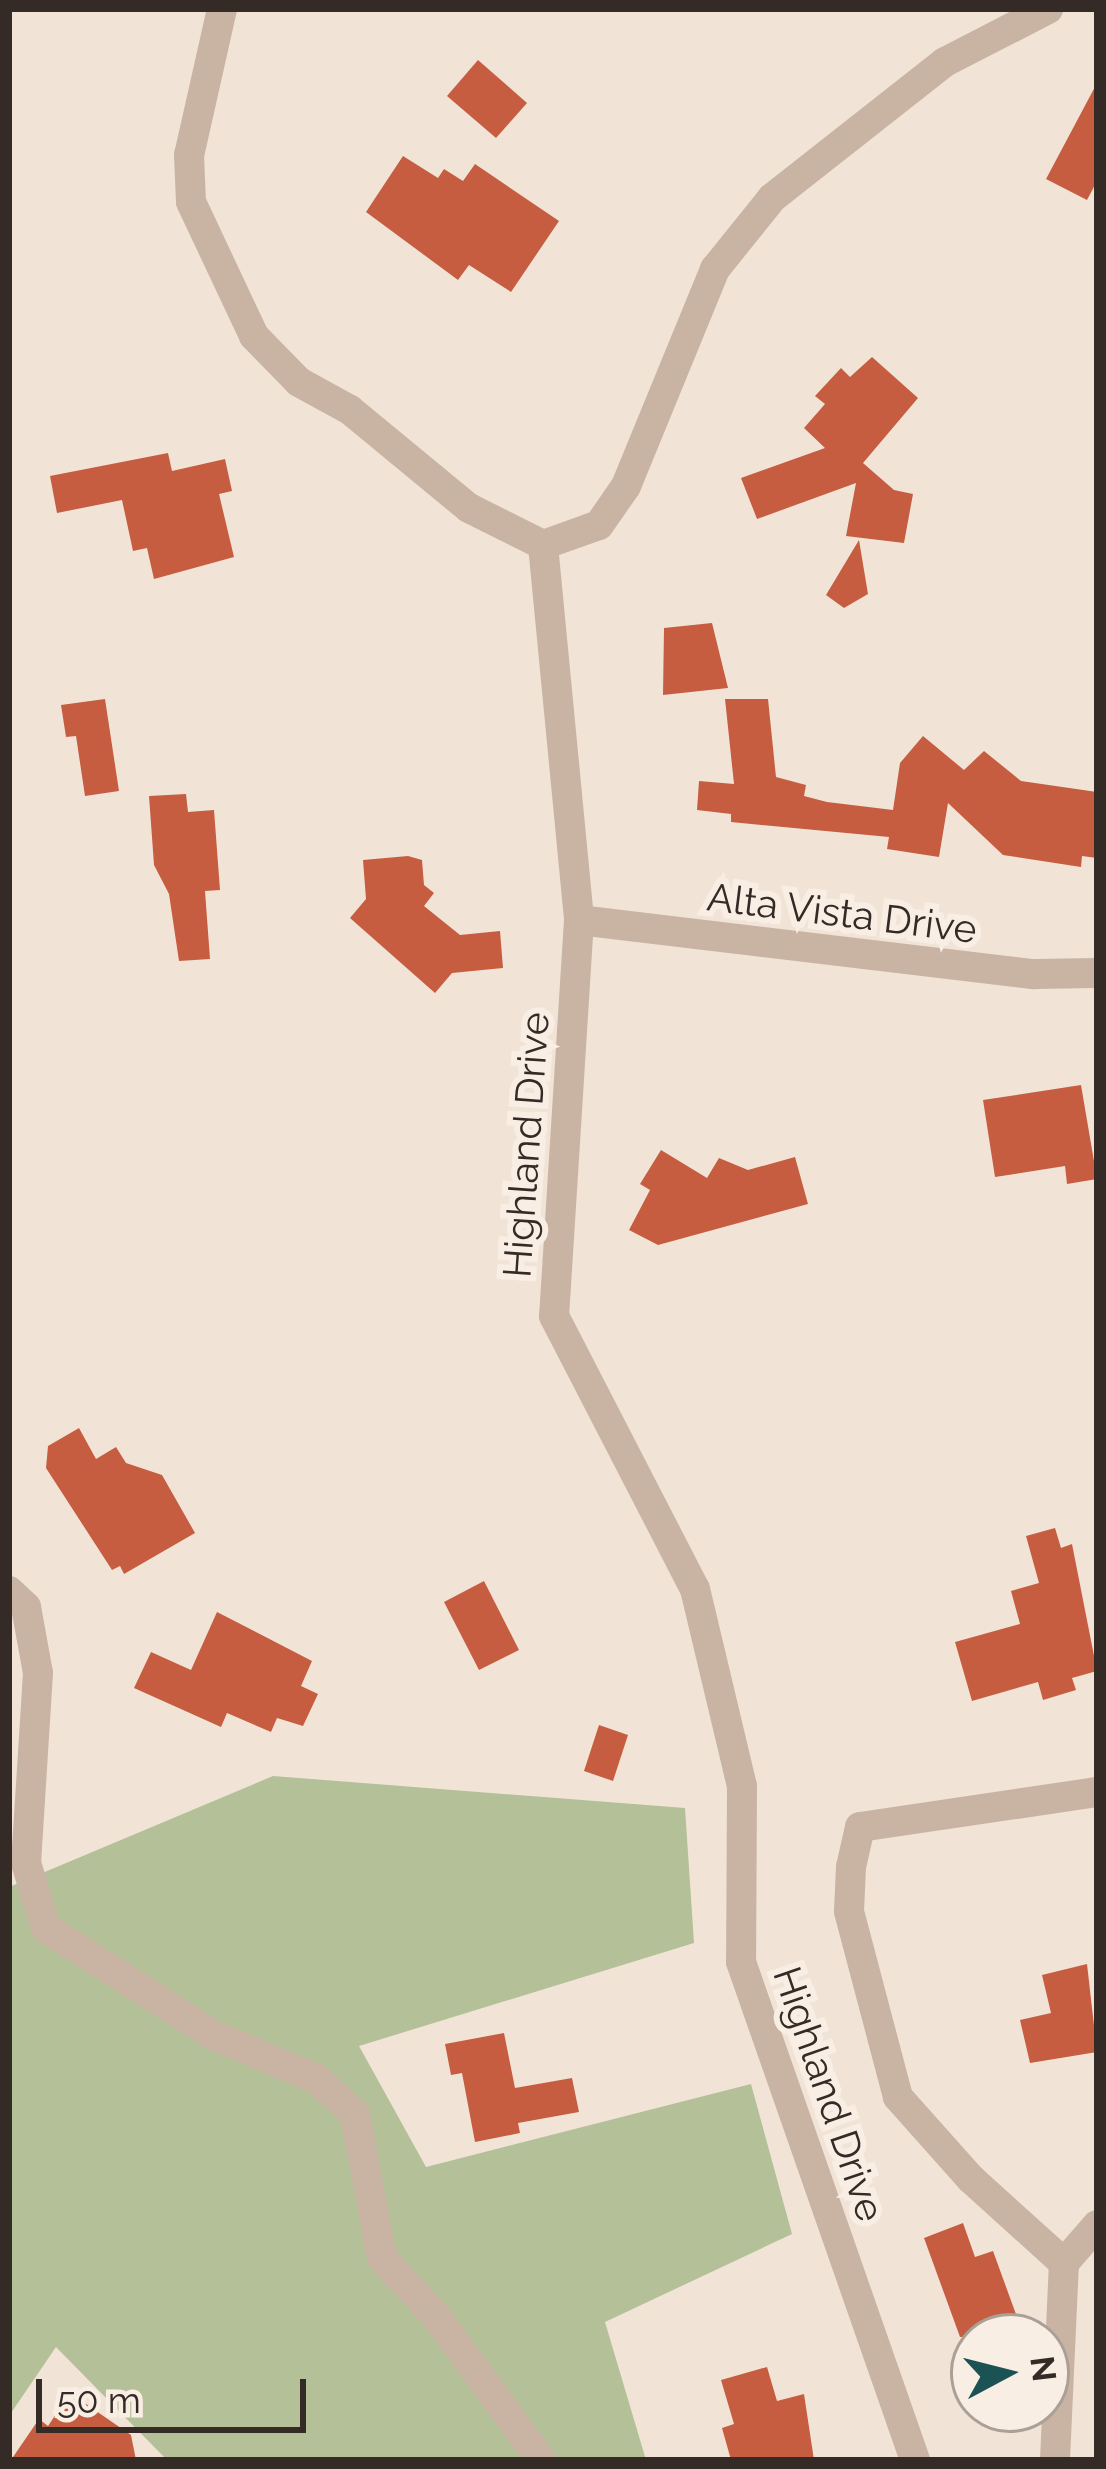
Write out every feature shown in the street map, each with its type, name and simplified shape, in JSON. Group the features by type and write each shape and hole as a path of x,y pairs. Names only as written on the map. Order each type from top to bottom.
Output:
{"street":[{"path":"222,9 222,35 188,155 191,202 254,336 299,382 350,410 469,508 543,545 599,525 626,486 715,269 772,198 945,62 1048,9"},
{"name":"Highland Drive","path":"543,545 579,920 554,1316 695,1589 742,1786 742,1962 914,2460"},
{"name":"Alta Vista Drive","path":"579,920 1014,972 1097,974"},
{"path":"9,1591 26,1607 38,1673 26,1863 46,1928 215,2036 317,2079 355,2114 382,2258 435,2314 541,2460"},
{"path":"1064,2263 970,2179 898,2097 849,1911 851,1868 860,1827 1097,1792"},
{"path":"1055,2460 1064,2263 1097,2225"}],"green space":[{"path":"273,1776 685,1808 694,1943 359,2046 426,2167 751,2084 792,2234 605,2322 646,2460 167,2460 56,2347 9,2416 9,1887"}],"building":[{"path":"478,60 527,103 496,138 447,96"},
{"path":"1097,83 1097,181 1087,200 1046,179"},
{"path":"403,156 438,178 444,169 463,181 475,164 559,221 511,292 469,265 458,280 366,212"},
{"path":"872,357 918,398 863,463 894,490 913,494 904,543 846,536 856,483 757,519 741,478 825,448 804,428 825,404 815,396 841,368 850,377"},
{"path":"168,453 172,471 225,459 232,491 219,494 234,557 154,579 147,548 133,551 122,500 57,513 50,476"},
{"path":"859,540 868,594 844,608 826,595"},
{"path":"712,623 728,688 663,695 664,628"},
{"path":"105,699 119,791 85,796 76,736 66,737 61,705"},
{"path":"725,699 768,699 776,777 806,785 804,796 827,802 893,810 900,763 923,736 964,770 984,751 1021,781 1097,792 1097,858 1082,856 1081,867 1003,855 948,803 939,857 887,849 889,837 731,822 731,814 697,810 699,781 734,784"},
{"path":"186,794 188,812 214,810 220,890 205,891 210,959 179,961 169,894 154,865 149,796"},
{"path":"408,856 422,860 424,885 434,893 424,906 460,935 500,931 503,968 452,973 435,993 350,918 366,899 363,860"},
{"path":"1081,1085 1097,1179 1067,1184 1065,1166 995,1177 983,1100"},
{"path":"661,1150 707,1178 719,1158 748,1170 795,1157 808,1204 658,1245 629,1230 650,1190 640,1184"},
{"path":"79,1428 96,1459 116,1447 126,1463 162,1475 195,1533 124,1574 120,1566 112,1570 46,1468 48,1446"},
{"path":"1055,1528 1061,1548 1072,1544 1097,1671 1072,1678 1076,1690 1043,1700 1038,1682 972,1701 955,1642 1020,1624 1011,1591 1039,1583 1026,1536"},
{"path":"484,1581 519,1650 479,1670 444,1602"},
{"path":"217,1612 312,1661 301,1686 318,1694 303,1726 277,1718 271,1732 227,1713 221,1727 134,1688 151,1652 191,1670"},
{"path":"599,1725 628,1735 613,1781 584,1771"},
{"path":"1087,1964 1097,2052 1030,2063 1020,2020 1051,2013 1042,1975"},
{"path":"504,2033 515,2088 572,2078 579,2112 518,2123 520,2133 475,2142 462,2073 451,2075 445,2044"},
{"path":"963,2223 975,2257 993,2251 1016,2313 951,2313 924,2238"},
{"path":"767,2367 777,2401 804,2394 814,2460 731,2460 722,2428 734,2424 721,2380"},
{"path":"70,2393 131,2435 136,2460 11,2460 39,2419 48,2426"}]}
